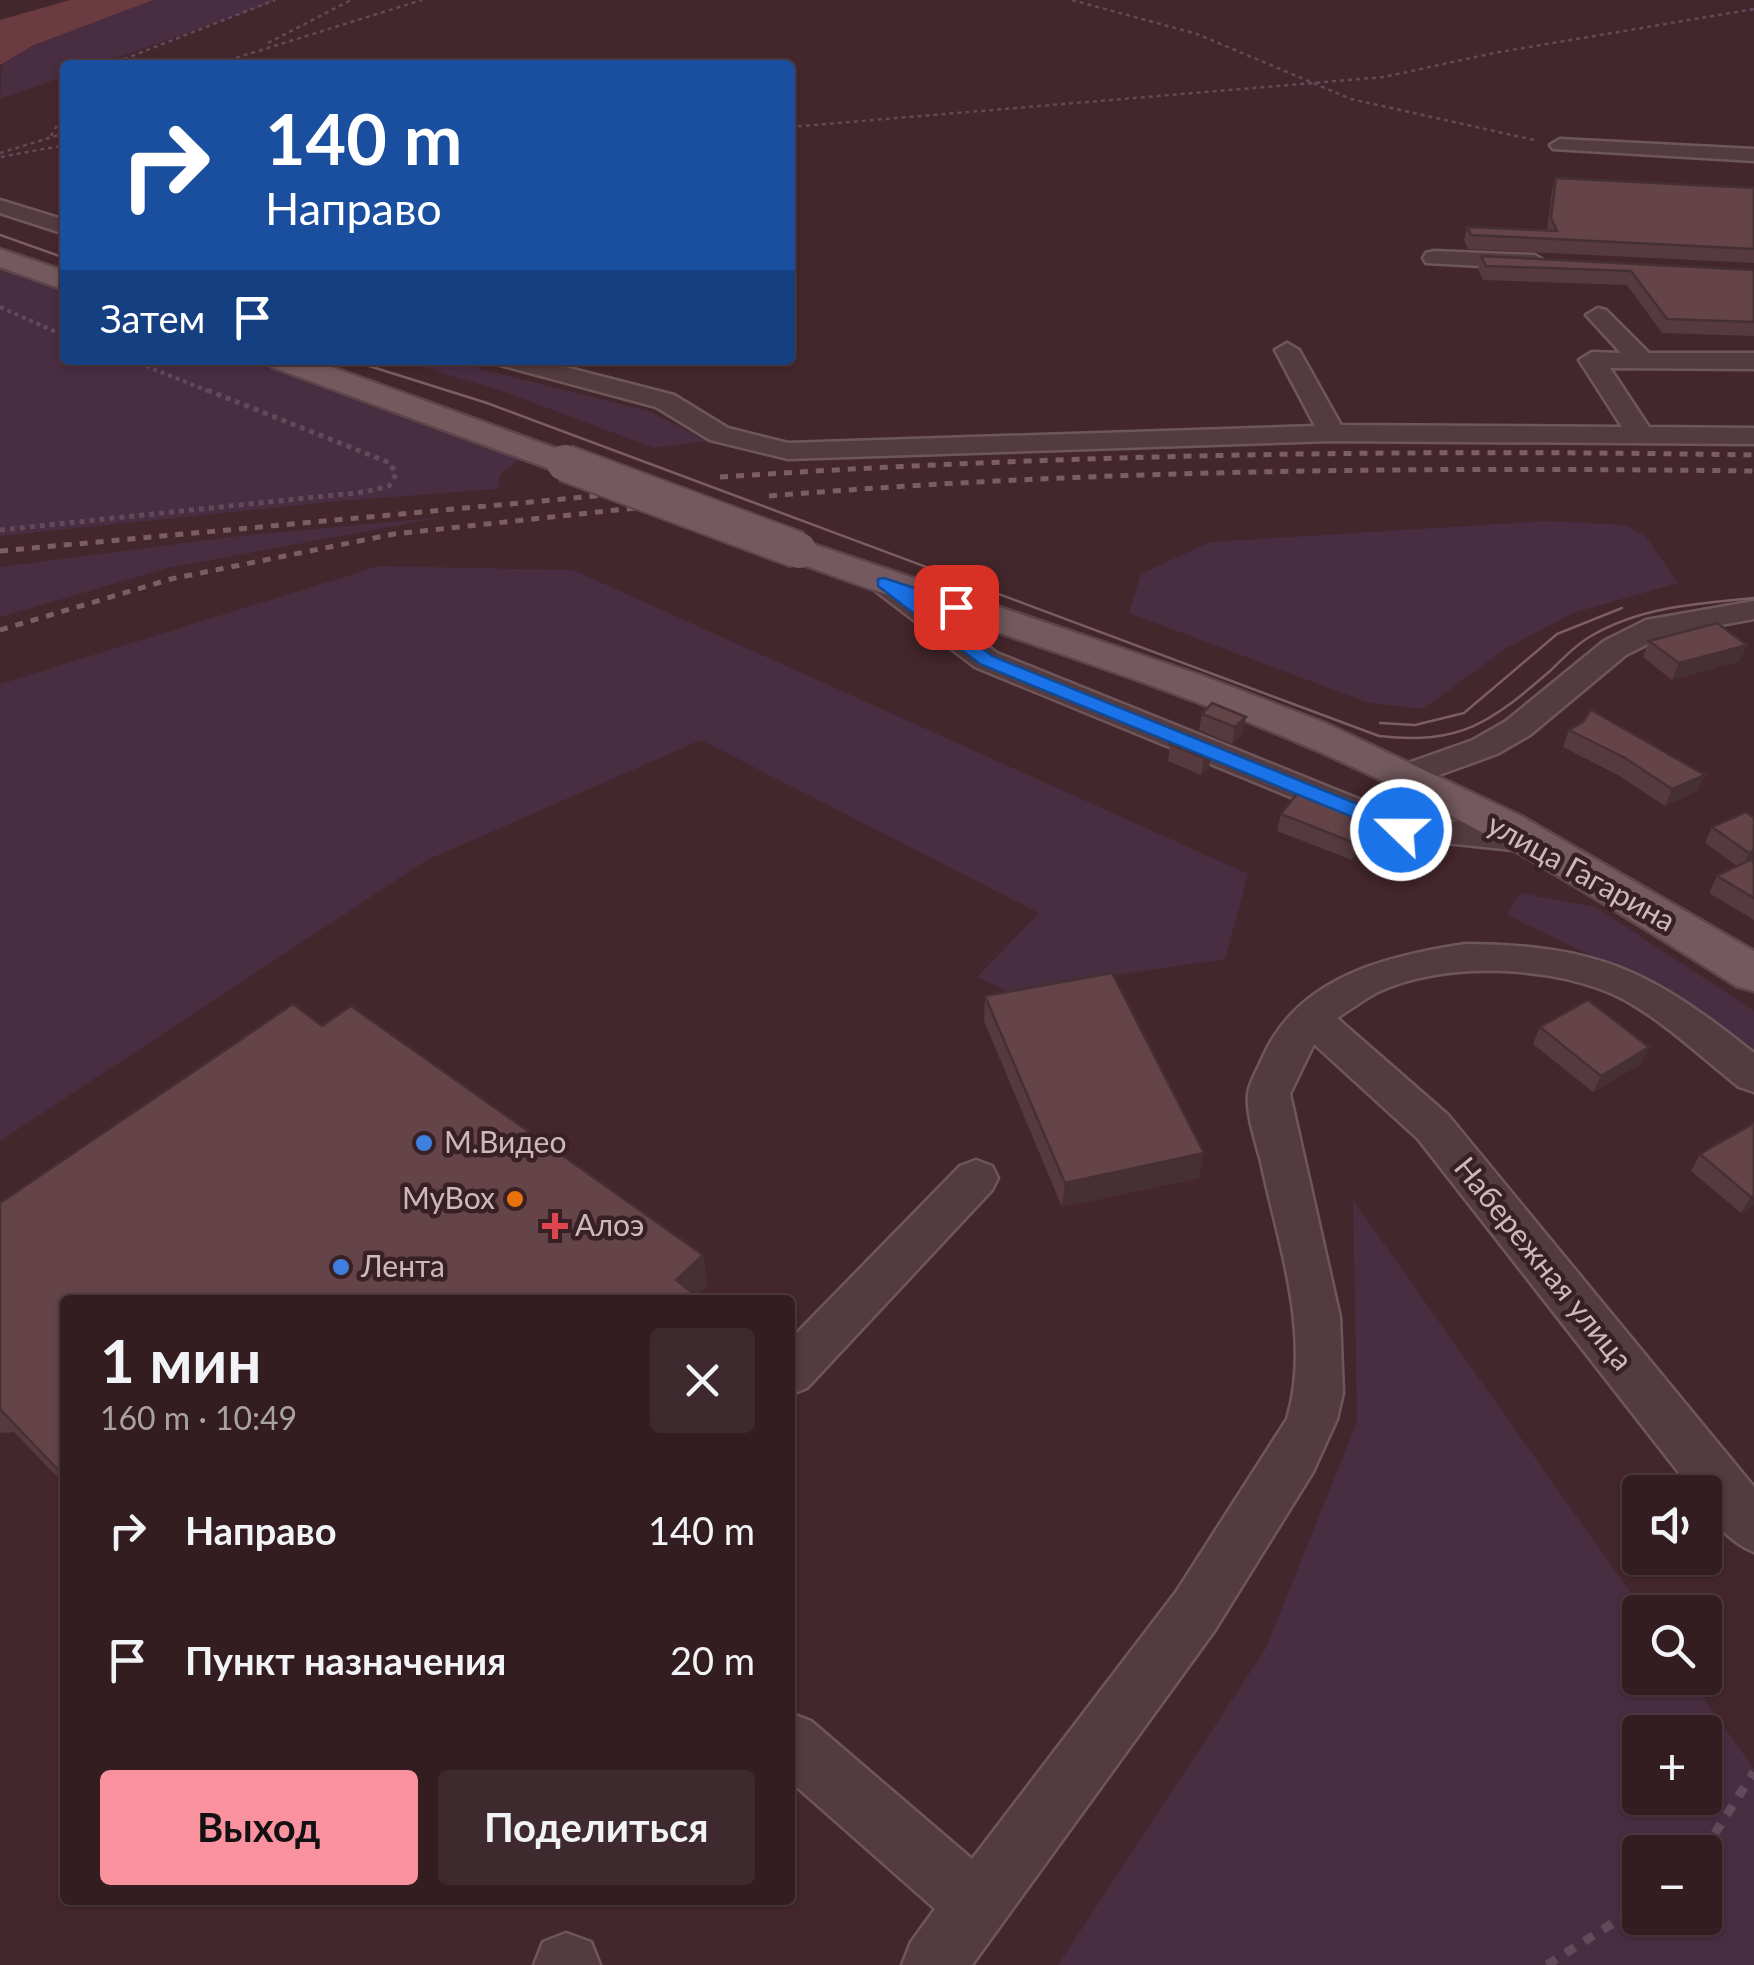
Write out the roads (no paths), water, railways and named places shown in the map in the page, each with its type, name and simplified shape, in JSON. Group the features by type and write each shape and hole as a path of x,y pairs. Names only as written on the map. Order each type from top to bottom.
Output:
{"main road":[{"path":"0,257 60,279"},
{"name":"улица Гагарина","path":"297,365 884,583 1245,705 1406,776 1645,905 1754,974"}],"street":[{"path":"1560,145 1754,154"},
{"path":"0,206 60,226"},
{"path":"1434,258 1566,264"},
{"path":"1598,314 1642,360"},
{"path":"1287,350 1332,433"},
{"path":"1639,433 1592,360 1754,361"},
{"path":"528,365 665,401 718,434 788,451 1332,433 1754,436"},
{"path":"884,583 986,660 1401,830 1522,839"},
{"path":"1406,776 1485,747 1518,728 1615,648 1643,634 1689,619 1754,610"},
{"path":"934,1965 1240,1547 1306,1434 1318,1399 1320,1356 1315,1296 1269,1094 1275,1069 1312,1020 1352,987 1388,972 1490,955 1530,957 1622,982 1652,999 1754,1076"},
{"name":"Набережная улица","path":"1312,1020 1433,1126 1754,1527"},
{"path":"795,1368 976,1178"},
{"path":"795,1746 975,1904"}],"tram line":[{"path":"0,235 60,256"},
{"path":"366,365 487,403 1379,736 1432,737 1473,726 1510,704 1585,640 1629,619 1670,608 1754,598"},
{"path":"1380,723 1415,725 1464,713 1557,634 1622,608"}],"railway":[{"path":"720,477 1237,455 1754,455"},
{"path":"769,496 1138,475 1507,469 1754,471"},
{"path":"0,551 628,493"},
{"path":"0,630 171,579 394,534 663,505"}],"place":[{"name":"М.Видео","path":"424,1143"},
{"name":"MyBox","path":"515,1199"},
{"name":"Алоэ","path":"555,1226"},
{"name":"Лента","path":"341,1267"}]}
